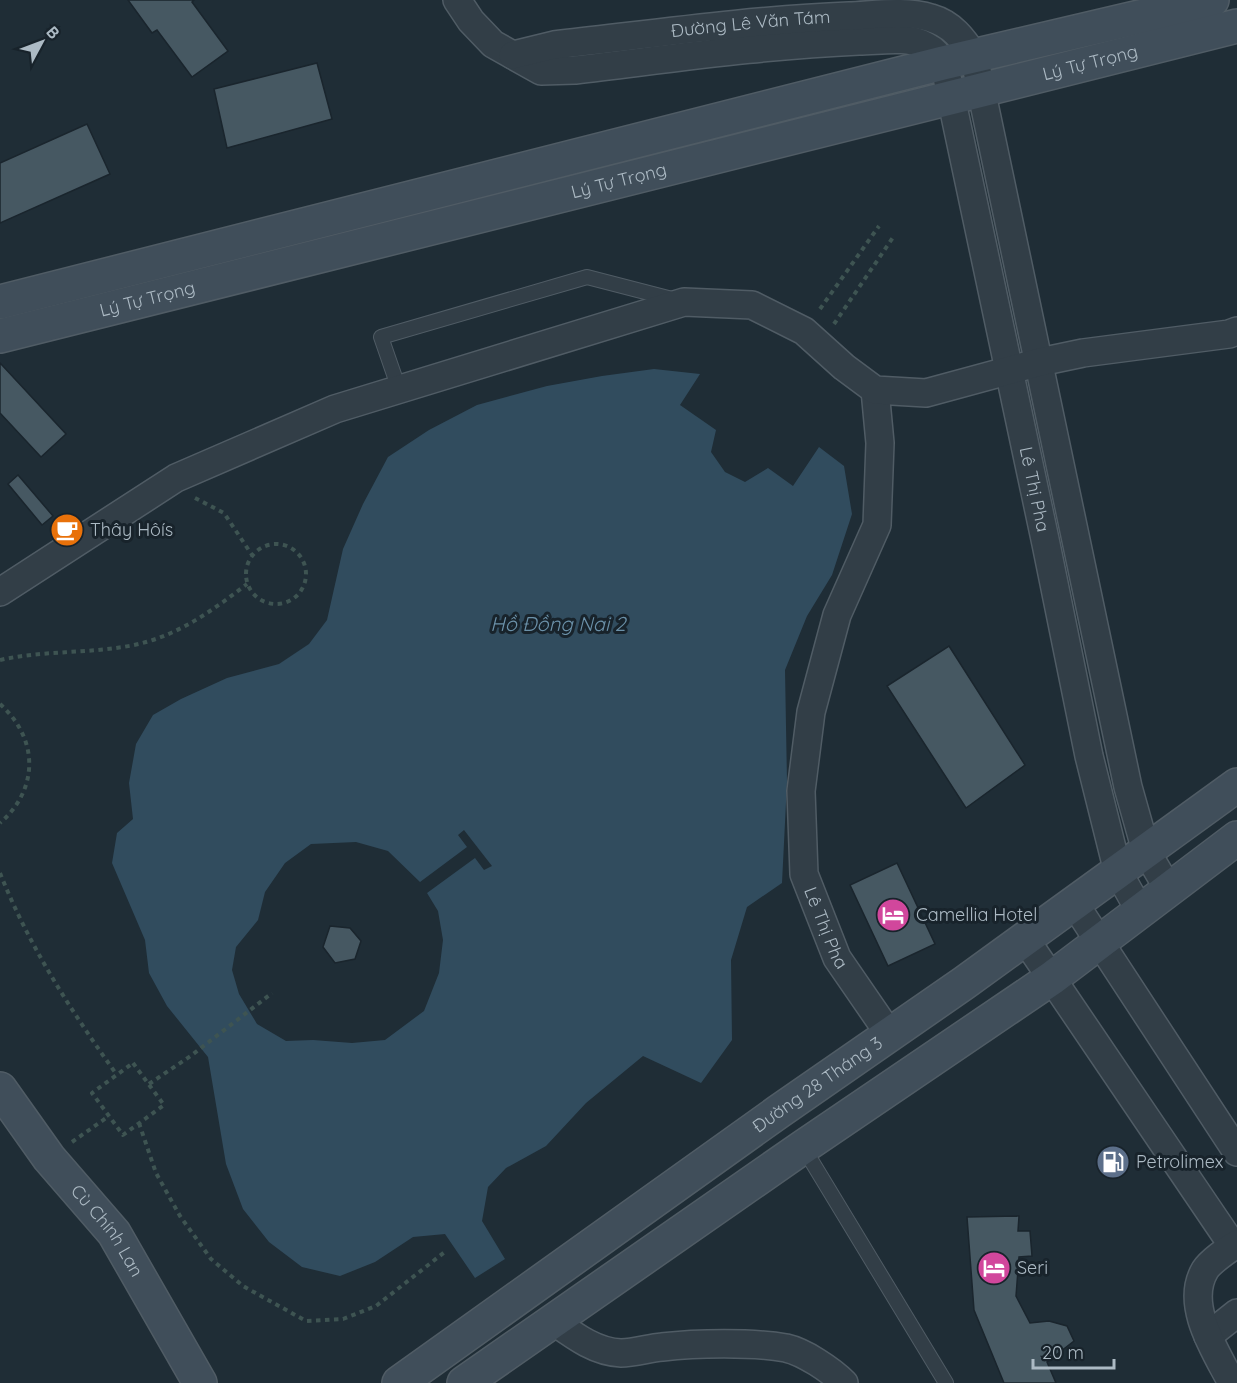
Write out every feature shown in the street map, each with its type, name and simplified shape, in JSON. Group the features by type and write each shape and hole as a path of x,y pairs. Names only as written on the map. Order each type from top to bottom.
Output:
{"street":[{"name":"Đường Lê Văn Tám","path":"457,0 471,21 493,44 513,55 554,45 696,28 815,17 912,14 949,25 963,39 959,60"},
{"name":"Lý Tự Trọng","path":"0,302 1178,4 1212,0"},
{"name":"Lý Tự Trọng","path":"0,336 1237,26"},
{"name":"Lê Thị Pha","path":"959,60 1009,371 1089,756 1118,872 1140,911"},
{"path":"966,94 1040,362 1128,787 1146,851 1169,890"},
{"path":"0,592 176,478 334,409 684,302 752,305 812,338 844,367 875,390 926,393 1040,362 1083,353 1229,334 1237,331"},
{"name":"Lê Thị Pha","path":"875,390 880,443 878,525 837,615 811,712 801,791 804,873 837,958 890,1035"},
{"name":"Đường 28 Tháng 3","path":"399,1383 777,1112 1025,939 1237,785"},
{"path":"464,1383 803,1147 1052,978 1237,838"},
{"path":"1074,903 1237,1152"},
{"path":"1025,939 1235,1245 1205,1270 1199,1293 1200,1318 1232,1383"},
{"name":"Cù Chính Lan","path":"0,1089 49,1158 114,1233 200,1383"},
{"path":"777,1112 803,1147"},
{"path":"1208,1336 1237,1313"},
{"path":"552,1320 582,1341 621,1353 663,1347 744,1345 788,1348 830,1369 844,1383"}],"lane":[{"path":"399,389 381,337 587,277 684,302"},
{"path":"803,1147 946,1383"}],"path":[{"path":"812,338 879,226"},
{"path":"812,338 894,236"},
{"path":"176,478 195,499 224,513 252,555"},
{"path":"269,544 290,547 302,557 306,567 304,588 291,601 280,604 263,601 254,595 248,584 246,573 252,555 269,544"},
{"path":"0,660 22,655 135,645 179,630 215,609 248,584"},
{"path":"0,704 20,730 27,747 31,773 24,795 0,823"},
{"path":"0,873 15,911 44,965 72,1012 117,1075"},
{"path":"149,1084 192,1055 272,993"},
{"path":"133,1063 149,1084 164,1105 123,1135 92,1093 133,1063"},
{"path":"49,1158 109,1116"},
{"path":"139,1123 156,1173 180,1216 211,1259 243,1286 306,1321 344,1319 376,1306 446,1251"}],"water":[{"name":"Hồ Đồng Nai 2","path":"654,369 700,374 680,405 716,430 711,452 725,472 745,482 768,468 793,486 819,447 844,466 852,514 832,575 807,616 785,670 787,782 782,883 747,907 731,960 732,1040 701,1083 643,1056 586,1103 546,1146 506,1168 488,1187 482,1221 505,1259 475,1278 445,1234 413,1237 375,1262 340,1276 302,1267 269,1242 243,1209 226,1164 208,1057 167,1006 149,973 145,940 112,863 117,833 133,819 129,783 136,744 153,715 227,678 279,664 309,644 327,620 343,549 363,504 388,457 429,430 477,405 547,386","holes":["464,830 492,866 484,870 475,858 427,893 438,911 443,940 439,973 424,1011 385,1040 352,1043 313,1040 286,1041 257,1024 239,994 232,970 236,947 258,920 265,892 285,863 311,844 356,842 388,851 420,882 467,847 458,835"]}],"building":[{"path":"128,0 194,0 192,2 228,51 192,77 157,30 152,33"},
{"path":"317,63 332,119 227,148 214,89"},
{"path":"87,124 110,174 0,223 0,163"},
{"path":"0,363 66,434 41,457 0,413"},
{"path":"18,475 53,516 42,525 8,484"},
{"path":"949,646 1025,765 966,808 887,686"},
{"name":"Camellia Hotel","path":"897,863 935,944 888,966 850,885"},
{"path":"330,926 350,928 361,941 355,959 335,963 323,947"},
{"path":"1019,1216 1018,1231 1030,1231 1032,1256 1019,1257 1016,1296 1030,1323 1049,1321 1067,1326 1074,1341 1047,1362 1056,1383 1004,1383 974,1310 967,1217"}],"place":[{"name":"Thây Hôís","path":"67,530"},
{"name":"Camellia Hotel","path":"893,915"},
{"name":"Petrolimex","path":"1113,1162"},
{"name":"Seri","path":"994,1268"}]}
